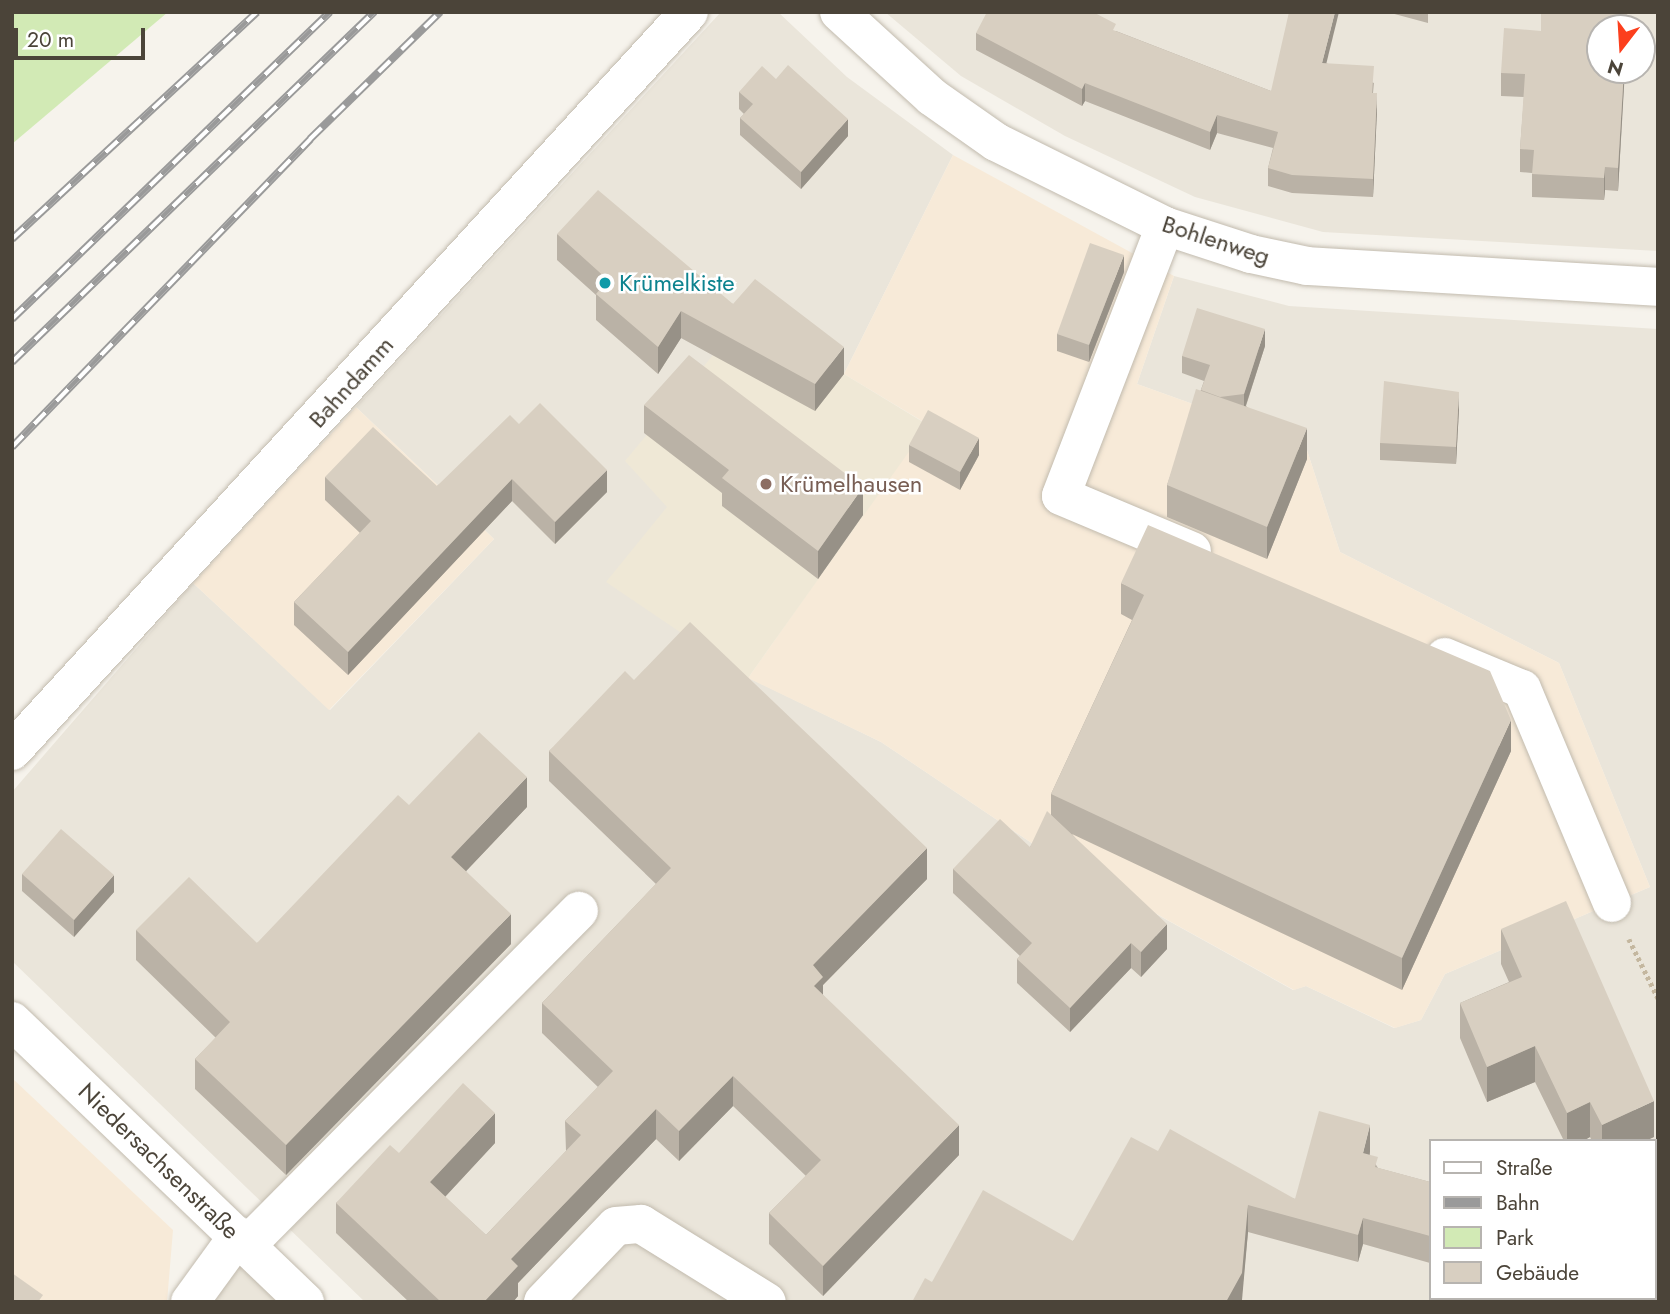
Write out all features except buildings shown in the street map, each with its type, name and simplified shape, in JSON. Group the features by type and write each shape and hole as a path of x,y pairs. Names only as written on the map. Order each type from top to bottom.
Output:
{"street":[{"name":"Bahndamm","path":"12,751 689,12"},
{"name":"Bohlenweg","path":"839,12 932,97 996,142 1165,226 1251,254 1307,266 1658,287"},
{"path":"1165,226 1061,496 1227,566"},
{"path":"1406,641 1521,690 1612,903"},
{"path":"190,1302 242,1241 579,911"},
{"name":"Niedersachsenstraße","path":"12,1021 305,1302"},
{"path":"543,1302 616,1226 641,1224 767,1302"}],"path":[{"path":"1612,903 1658,998"}],"shaded area":[{"path":"721,12 778,12 847,77 953,155 844,374 749,678 881,742 1048,854 1293,990 1306,986 1394,1028 1421,1020 1445,974 1650,887 1559,663 1340,552 1305,444 1137,384 1174,276 1289,306 1658,329 1658,1302 365,1302 12,961 12,792 193,583 330,710 494,539 356,407"},
{"path":"885,12 1658,12 1658,251 1323,232 1195,197 1065,136 961,76"},
{"path":"953,155 1174,276 1137,384 1305,444 1340,552 1559,663 1650,887 1445,974 1421,1020 1395,1028 1306,986 1294,990 1048,854 881,742 748,678 927,424 844,374"},
{"name":"Krümelhausen","path":"733,331 844,374 928,425 748,678 606,582 667,507 625,461"},
{"path":"356,407 494,539 329,710 193,583"},
{"path":"12,1078 173,1230 167,1302 12,1302"},
{"path":"238,1236 305,1302 190,1302"}],"green space":[{"path":"12,12 168,12 12,144"}],"railway":[{"path":"12,239 257,12"},
{"path":"12,319 330,12"},
{"path":"12,362 374,12"},
{"path":"12,447 310,139 440,12"}],"place":[{"name":"Krümelkiste","path":"605,283"},
{"name":"Krümelhausen","path":"766,484"}]}
